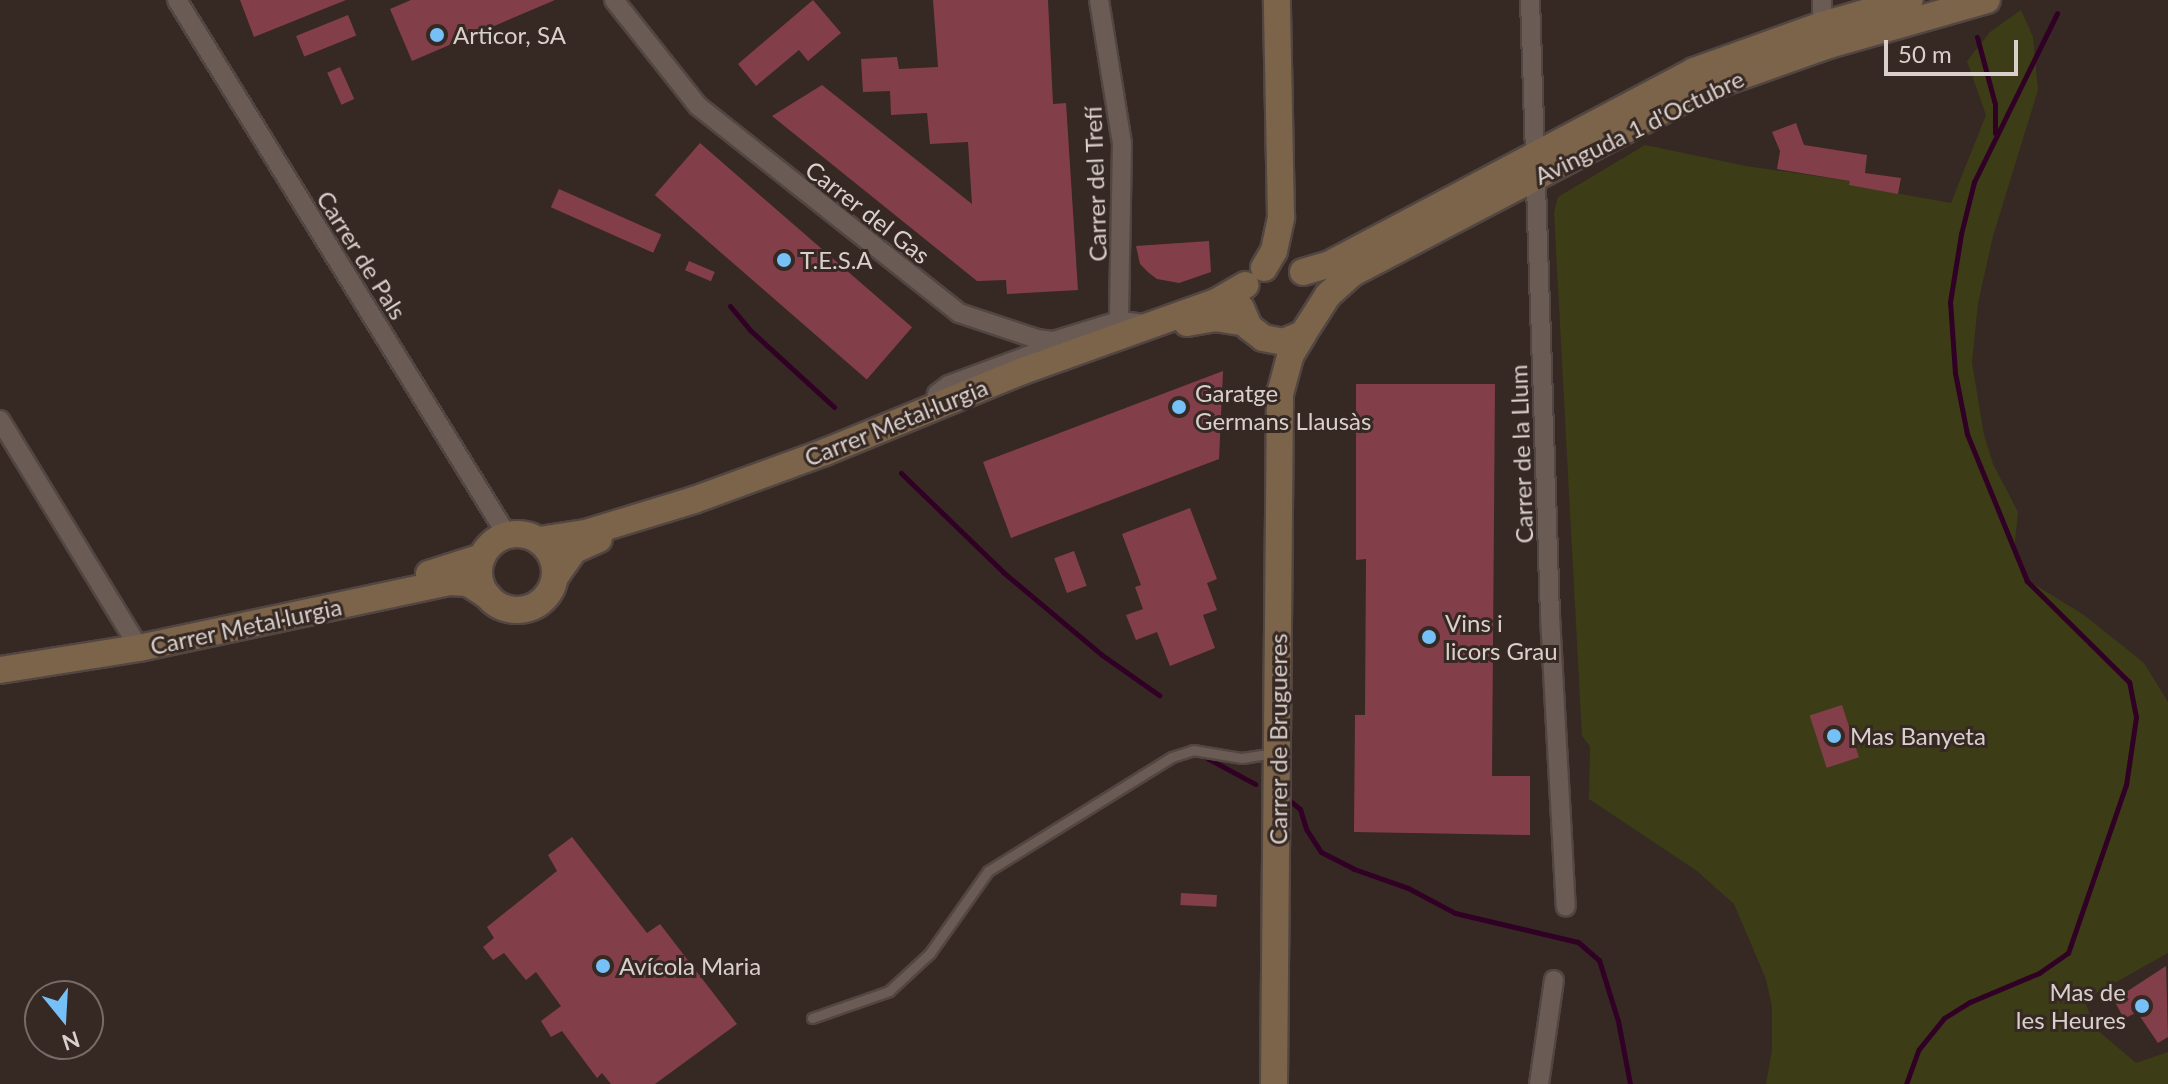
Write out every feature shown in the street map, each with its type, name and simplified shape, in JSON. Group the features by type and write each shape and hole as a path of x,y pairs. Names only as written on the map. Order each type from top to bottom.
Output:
{"main road":[{"path":"1277,0 1281,217 1274,251 1255,276 1241,308 1280,394"},
{"name":"Avinguda 1 d'Octubre","path":"1347,264 1534,166 1702,90 1824,23 1910,0"},
{"name":"Avinguda 1 d'Octubre","path":"1824,23 1987,0"},
{"path":"1281,217 1300,270 1316,290 1317,312"},
{"path":"1255,276 1284,265 1300,270 1347,264"},
{"path":"1280,394 1290,356 1347,264"},
{"name":"Carrer Metal·lurgia","path":"539,540 586,533 694,500 1216,302 1255,276"},
{"name":"Carrer Metal·lurgia","path":"555,577 574,550 598,539 715,502 828,461 1192,321 1215,318 1252,329"},
{"path":"1252,329 1276,342 1303,334"},
{"name":"Carrer de Brugueres","path":"1274,1084 1280,394"},
{"path":"524,534 539,540 553,559 555,577 546,597 527,608 506,608 488,596 480,577 482,557 492,543 507,535 524,534"},
{"name":"Carrer Metal·lurgia","path":"0,656 136,642 421,576 482,557"},
{"name":"Carrer Metal·lurgia","path":"0,670 449,582 468,583 488,596"}],"street":[{"name":"Carrer de Pals","path":"177,0 507,535"},
{"name":"Carrer del Gas","path":"614,0 698,106 931,293 959,313 1037,339 1053,341"},
{"name":"Carrer del Trefí","path":"1099,0 1122,144 1119,321"},
{"name":"Carrer de la Llum","path":"1530,0 1550,616 1566,907"},
{"path":"934,407 937,394 949,385 1041,351 1053,341 1119,321 1152,325"},
{"path":"0,420 136,642"},
{"path":"1539,1084 1554,980"}],"lane":[{"path":"812,1018 889,991 930,953 988,871 1172,757 1193,750 1242,758 1278,753"}],"shaded area":[{"path":"2021,10 2033,37 2038,90 1993,236 1978,303 1972,363 1984,435 1993,464 2018,512 2014,551 2027,580 2084,615 2144,663 2168,702 2168,953 2084,1000 2096,1029 2136,1063 2168,1052 2168,1084 1766,1084 1772,1050 1772,1007 1766,979 1734,904 1697,871 1589,799 1590,746 1582,736 1554,212 1558,197 1645,145 1746,166 1850,181 1850,185 1951,203 1986,115 1967,61 1990,32"}],"building":[{"path":"240,0 346,0 254,37"},
{"name":"Articor, SA","path":"411,0 555,0 412,61 390,9"},
{"path":"813,0 841,33 808,61 799,50 756,86 738,64"},
{"path":"933,0 1048,0 1053,104 1066,103 1078,290 1007,294 1006,280 977,281 772,116 822,85 972,204 968,142 930,144 927,113 891,115 890,91 863,92 861,59 897,57 899,69 938,67"},
{"path":"348,15 356,35 304,56 296,36"},
{"path":"340,67 354,99 341,105 327,73"},
{"path":"1796,123 1804,145 1867,155 1865,173 1901,178 1898,194 1849,185 1850,181 1777,169 1780,151 1772,132"},
{"name":"T.E.S.A","path":"700,143 912,327 867,379 655,195"},
{"path":"559,189 661,235 653,253 551,207"},
{"path":"1209,241 1211,272 1179,283 1157,279 1149,273 1140,264 1136,246"},
{"path":"689,261 715,272 711,281 685,270"},
{"path":"1223,371 1219,459 1011,538 983,462"},
{"name":"Vins i licors Grau","path":"1356,384 1495,384 1492,776 1530,776 1530,835 1354,832 1355,715 1365,715 1366,559 1356,560"},
{"path":"1190,508 1217,579 1207,583 1217,610 1203,615 1215,648 1170,666 1157,632 1136,640 1126,615 1143,609 1135,587 1141,585 1122,534"},
{"path":"1074,551 1087,586 1067,593 1054,558"},
{"name":"Mas Banyeta","path":"1842,705 1859,757 1827,768 1810,716"},
{"name":"Avícola Maria","path":"572,837 647,933 660,924 737,1024 655,1084 611,1084 602,1073 597,1078 562,1031 551,1037 541,1021 561,1006 536,972 526,980 504,953 493,960 483,947 494,938 487,927 557,871 548,855"},
{"path":"1181,893 1217,895 1216,907 1180,905"},
{"name":"Mas de les Heures","path":"2166,966 2168,1037 2158,1043 2137,1012 2124,1019 2114,1000"}],"waterway":[{"path":"1906,1084 1919,1049 1944,1018 1970,1002 2039,973 2068,953 2126,785 2136,717 2129,682 2027,581 1967,434 1955,373 1950,302 1961,234 1974,182 2057,13"},
{"path":"1977,37 1995,104 1995,133"},
{"path":"730,306 750,330 834,407"},
{"path":"901,473 1003,572 1102,655 1159,695"},
{"path":"1207,758 1255,784"},
{"path":"1290,801 1300,809 1306,829 1321,852 1354,869 1408,888 1455,913 1578,942 1599,960 1618,1021 1630,1084"}],"place":[{"name":"Articor, SA","path":"437,35"},
{"name":"T.E.S.A","path":"784,260"},
{"name":"Garatge Germans Llausàs","path":"1179,407"},
{"name":"Vins i licors Grau","path":"1429,637"},
{"name":"Mas Banyeta","path":"1834,736"},
{"name":"Avícola Maria","path":"603,966"},
{"name":"Mas de les Heures","path":"2142,1006"}]}
